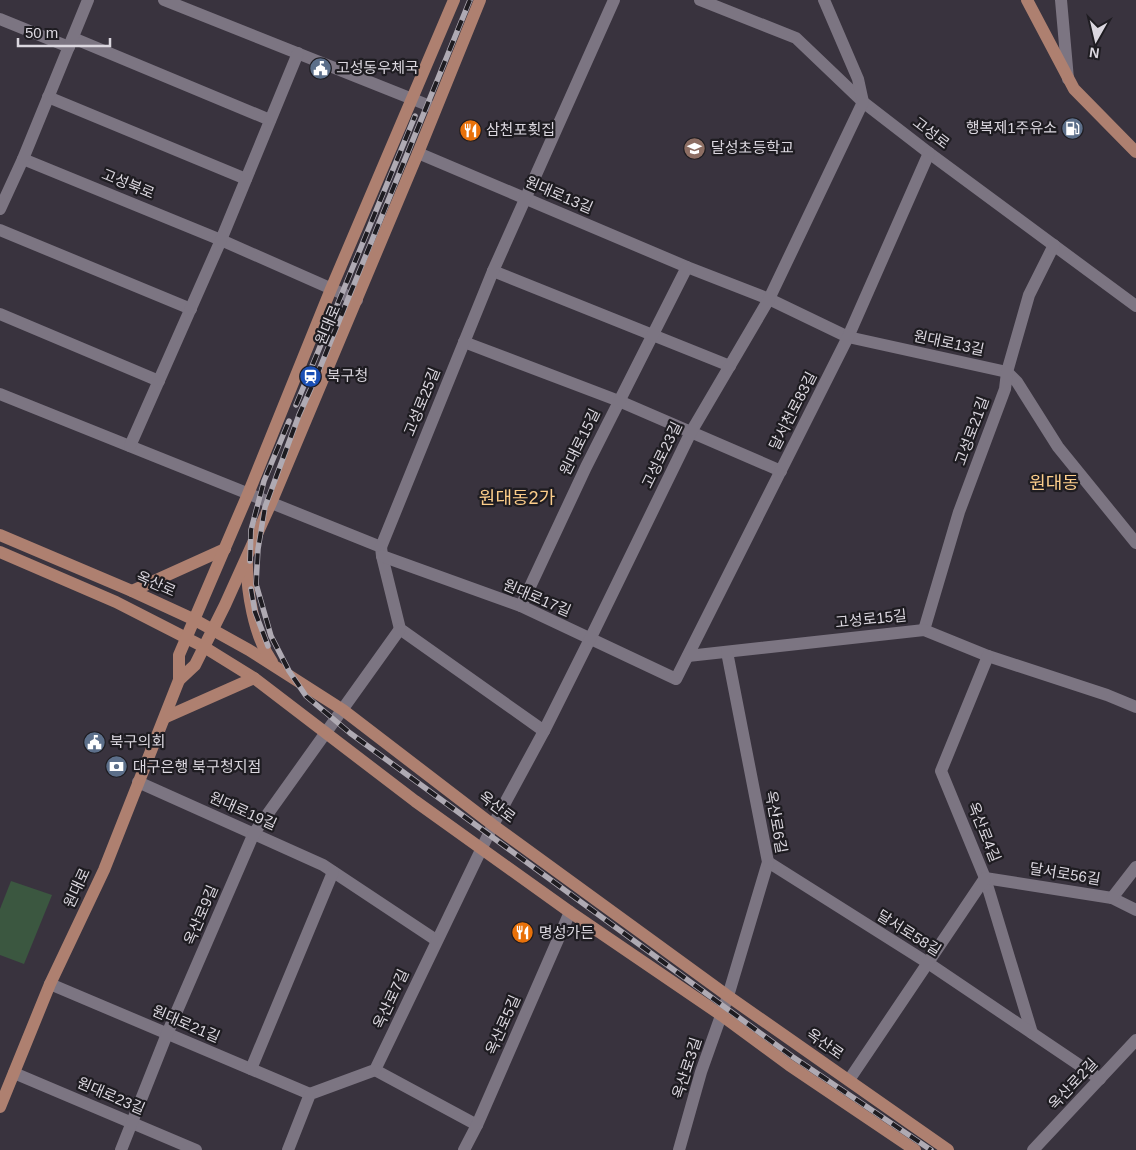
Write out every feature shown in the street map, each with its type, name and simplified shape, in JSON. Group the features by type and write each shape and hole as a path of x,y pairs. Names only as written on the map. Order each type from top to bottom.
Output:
{"main road":[{"name":"원대로","path":"0,1107 50,984 104,870 179,680 179,655 248,494 411,98 454,0"},
{"name":"원대로","path":"179,680 195,665 271,503 418,154 480,0"},
{"path":"1027,0 1074,90 1136,152"},
{"name":"옥산로","path":"0,535 195,620 249,650 343,710 493,825 728,996 948,1150"},
{"path":"132,591 225,549"},
{"path":"0,552 116,602 204,647 254,678 415,801 570,912 721,1015 902,1146 915,1150"},
{"path":"248,554 248,588 265,652 275,666"},
{"path":"166,717 254,678"}],"street":[{"path":"0,209 23,159 88,0"},
{"path":"164,0 182,3 298,53 435,108"},
{"name":"고성로25길","path":"381,551 493,271 614,0"},
{"name":"고성로","path":"700,0 796,38 863,102 1136,306"},
{"path":"824,0 858,79 863,102"},
{"path":"1064,1 1068,79"},
{"path":"0,19 71,43 270,120"},
{"path":"130,446 221,240 298,53"},
{"path":"48,97 246,179"},
{"name":"고성로23길","path":"493,825 544,731 691,432 769,299 863,102"},
{"name":"달서천로83길","path":"676,679 848,337 929,153"},
{"name":"원대로13길","path":"418,154 687,267 769,299 848,337 1007,372"},
{"name":"고성북로","path":"23,159 221,240 356,300"},
{"path":"0,230 191,309"},
{"name":"고성로21길","path":"924,630 959,512 1005,389 1007,372 1029,295 1054,245"},
{"path":"619,401 687,267"},
{"path":"493,271 730,366"},
{"path":"0,314 159,381"},
{"name":"원대로15길","path":"464,342 619,401 781,471"},
{"path":"1007,372 1017,382 1058,447 1135,539"},
{"path":"0,394 271,503 381,551 400,629 544,731"},
{"name":"원대로15길","path":"521,606 619,401"},
{"name":"원대로17길","path":"381,551 521,606 676,679"},
{"path":"343,710 400,629"},
{"name":"고성로15길","path":"688,656 924,630 988,656 1107,695 1136,707"},
{"name":"옥산로6길","path":"727,652 768,862 728,996"},
{"name":"옥산로4길","path":"849,1080 986,878 941,772 988,656"},
{"name":"옥산로9길","path":"121,1150 167,1034 254,833 343,710"},
{"name":"원대로19길","path":"138,782 323,865 436,940"},
{"name":"옥산로7길","path":"375,1070 493,825"},
{"name":"달서로58길","path":"768,862 928,963 1100,1079"},
{"path":"1112,898 1136,867"},
{"path":"250,1069 334,872"},
{"path":"986,878 1032,1033"},
{"name":"달서로56길","path":"986,878 1112,898 1136,910"},
{"name":"옥산로5길","path":"464,1150 477,1125 570,912"},
{"name":"원대로21길","path":"50,984 310,1094"},
{"name":"옥산로3길","path":"679,1150 701,1072 728,996"},
{"name":"옥산로2길","path":"1033,1150 1136,1040"},
{"path":"288,1150 310,1094 375,1070 477,1125"},
{"name":"원대로23길","path":"14,1073 196,1150"}],"green space":[{"path":"11,881 52,895 24,964 0,955 0,909"}],"railway":[{"path":"470,0 299,415 265,507 258,549 256,584 271,636 289,671 306,696 350,733 793,1057 931,1150"},
{"path":"296,405 415,116"},
{"path":"250,561 251,530 264,481 289,421"},
{"path":"251,589 255,612 268,646"}],"place":[{"name":"고성동우체국","path":"320,68"},
{"name":"행복제1주유소","path":"1073,128"},
{"name":"삼천포횟집","path":"470,130"},
{"name":"달성초등학교","path":"695,148"},
{"name":"북구청","path":"311,376"},
{"name":"북구의회","path":"94,742"},
{"name":"대구은행 북구청지점","path":"117,767"},
{"name":"명성가든","path":"523,933"}],"district":[{"name":"원대동","path":"1054,483"},
{"name":"원대동2가","path":"517,498"}]}
